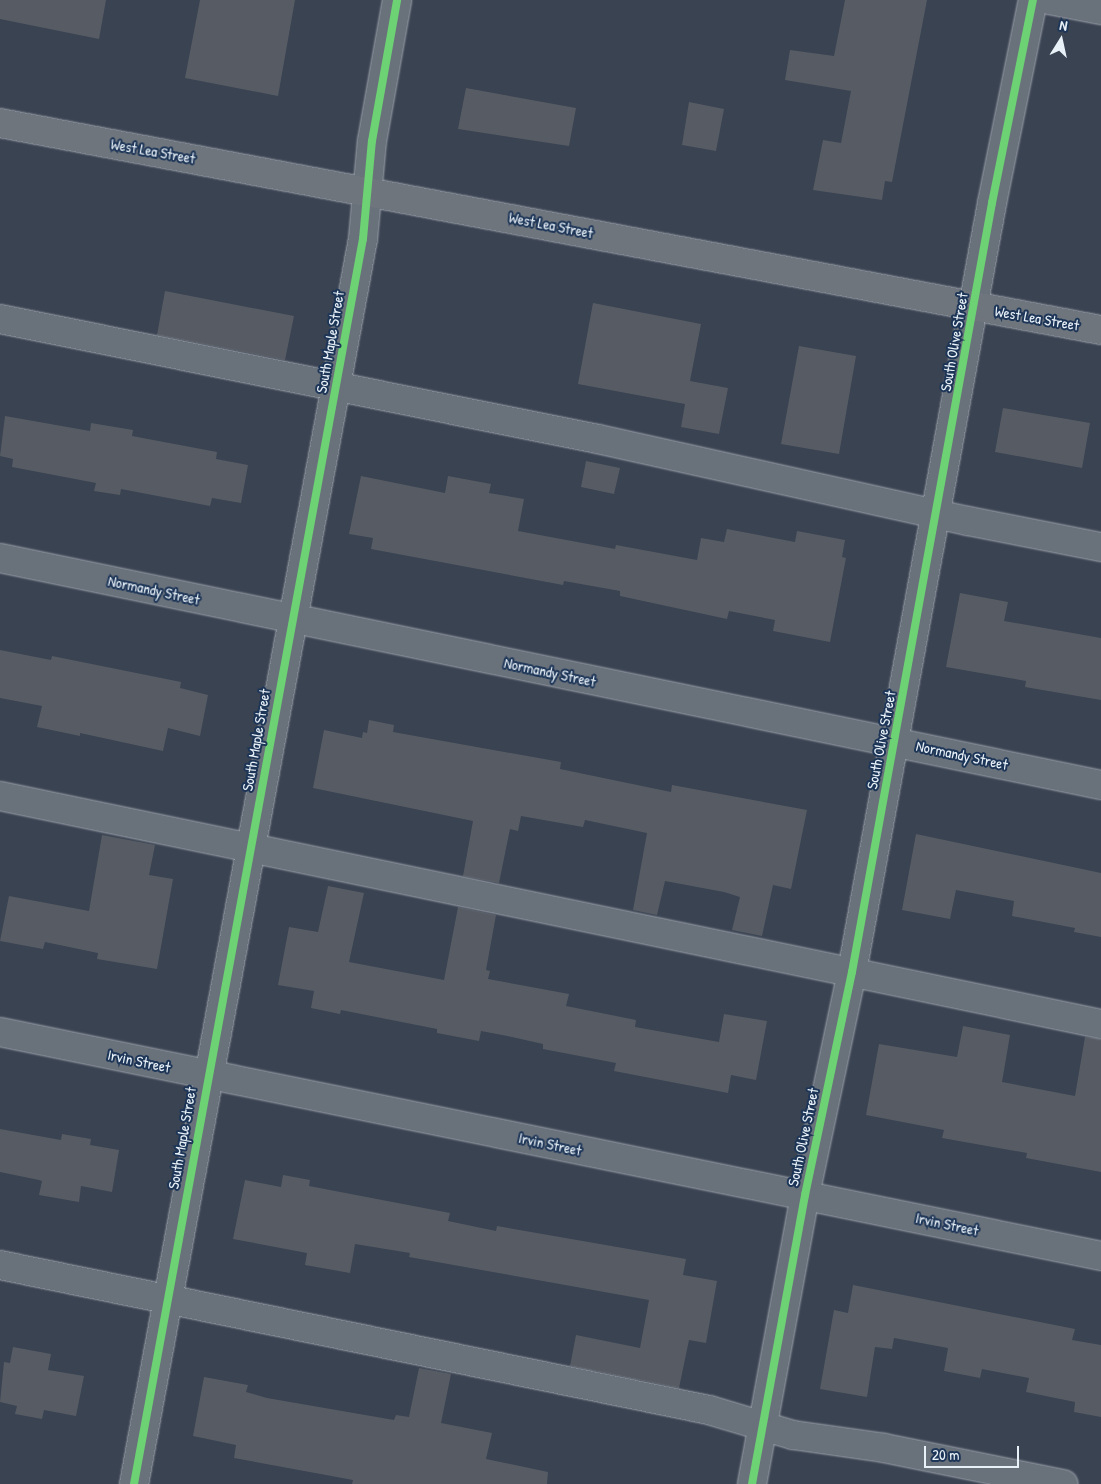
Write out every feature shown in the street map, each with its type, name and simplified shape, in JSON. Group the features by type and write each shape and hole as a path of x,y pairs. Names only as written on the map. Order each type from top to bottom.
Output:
{"main road":[{"name":"West Lea Street","path":"0,123 368,190 1101,330"}],"street":[{"name":"South Maple Street","path":"134,1484 207,1075 363,239 372,141 397,0"},
{"name":"South Olive Street","path":"752,1484 805,1195 852,972 974,306 1033,0"},
{"path":"1049,0 1101,10"},
{"path":"0,319 336,388 598,439 937,513 1101,546"},
{"name":"Normandy Street","path":"0,558 1101,785"},
{"path":"0,796 1101,1024"},
{"name":"Irvin Street","path":"0,1032 1101,1256"},
{"path":"0,1265 167,1301 709,1410 763,1427 1062,1484"}],"building":[{"path":"0,0 106,0 99,39 0,19"},
{"path":"200,0 295,0 278,96 185,78"},
{"path":"845,0 927,0 892,182 885,181 882,200 813,190 823,140 841,143 851,91 785,80 790,50 834,56"},
{"path":"466,88 576,108 569,146 458,129"},
{"path":"689,102 724,109 716,151 682,145"},
{"path":"165,291 294,316 285,360 157,335"},
{"path":"593,303 701,324 690,381 728,388 719,434 681,427 685,404 578,384"},
{"path":"799,346 856,356 839,454 781,444"},
{"path":"1003,408 1090,423 1082,468 995,452"},
{"path":"5,416 90,431 91,423 133,430 132,436 217,452 216,459 248,465 241,503 212,498 210,506 121,489 120,495 94,491 96,483 12,467 13,459 0,456"},
{"path":"586,461 620,468 614,494 581,487"},
{"path":"361,476 445,493 448,476 491,484 489,493 524,499 518,531 615,549 616,545 697,560 701,538 724,542 727,529 795,542 797,531 845,540 842,557 846,558 830,642 773,631 775,620 729,611 727,619 620,596 620,591 564,581 563,585 371,549 373,538 349,534"},
{"path":"960,593 1008,602 1004,621 1101,638 1101,700 1025,687 1026,681 946,667"},
{"path":"0,650 51,660 52,656 181,682 180,688 208,695 200,736 168,728 163,751 80,733 80,736 37,727 42,706 0,698"},
{"path":"369,720 394,725 393,732 561,762 560,769 671,792 672,785 807,810 791,889 773,885 762,936 732,930 740,897 724,892 665,881 657,915 633,910 647,833 585,820 583,827 521,816 518,831 510,829 499,883 463,876 473,821 313,788 324,730 362,738 363,732 367,733"},
{"path":"916,834 1101,873 1101,937 1074,932 1075,928 1012,916 1014,901 956,890 950,919 902,910"},
{"path":"102,835 155,845 149,875 173,879 157,969 97,959 98,953 45,942 43,949 0,941 9,896 89,911"},
{"path":"328,886 364,893 349,962 444,980 458,907 496,915 486,970 490,971 488,979 569,994 566,1006 636,1020 635,1027 719,1042 724,1014 767,1021 756,1080 731,1075 728,1093 614,1071 616,1063 543,1049 543,1044 512,1037 481,1031 479,1041 437,1033 437,1029 341,1010 340,1014 311,1008 314,991 278,985 289,927 318,932"},
{"path":"963,1026 1010,1035 1002,1082 1075,1096 1085,1037 1101,1039 1101,1172 1026,1158 1027,1153 942,1138 944,1130 866,1115 879,1044 957,1057"},
{"path":"0,1129 61,1140 62,1134 91,1139 90,1145 119,1150 112,1192 81,1186 79,1202 39,1195 42,1181 0,1172"},
{"path":"283,1175 310,1180 309,1186 450,1213 448,1221 496,1231 497,1226 686,1259 683,1275 717,1281 706,1343 689,1340 679,1388 570,1366 576,1335 640,1348 649,1300 409,1257 410,1253 355,1244 350,1273 305,1265 307,1253 233,1239 245,1180 281,1187"},
{"path":"853,1285 1075,1329 1072,1340 1101,1345 1101,1417 1074,1412 1075,1402 1026,1392 1029,1378 982,1369 980,1378 944,1371 948,1348 894,1338 892,1349 875,1347 867,1397 820,1389 834,1310 848,1313"},
{"path":"13,1347 51,1354 48,1370 84,1376 76,1416 44,1410 42,1419 15,1414 17,1406 0,1402 4,1362 10,1363"},
{"path":"419,1368 451,1374 441,1423 492,1433 486,1459 548,1472 547,1484 352,1484 353,1480 234,1458 236,1445 193,1436 204,1377 248,1385 246,1392 267,1398 394,1420 396,1415 409,1417"}],"cycle path":[{"path":"134,1484 363,239 372,141 397,0"},
{"path":"752,1484 805,1195 852,972 992,203 1033,0"}]}
